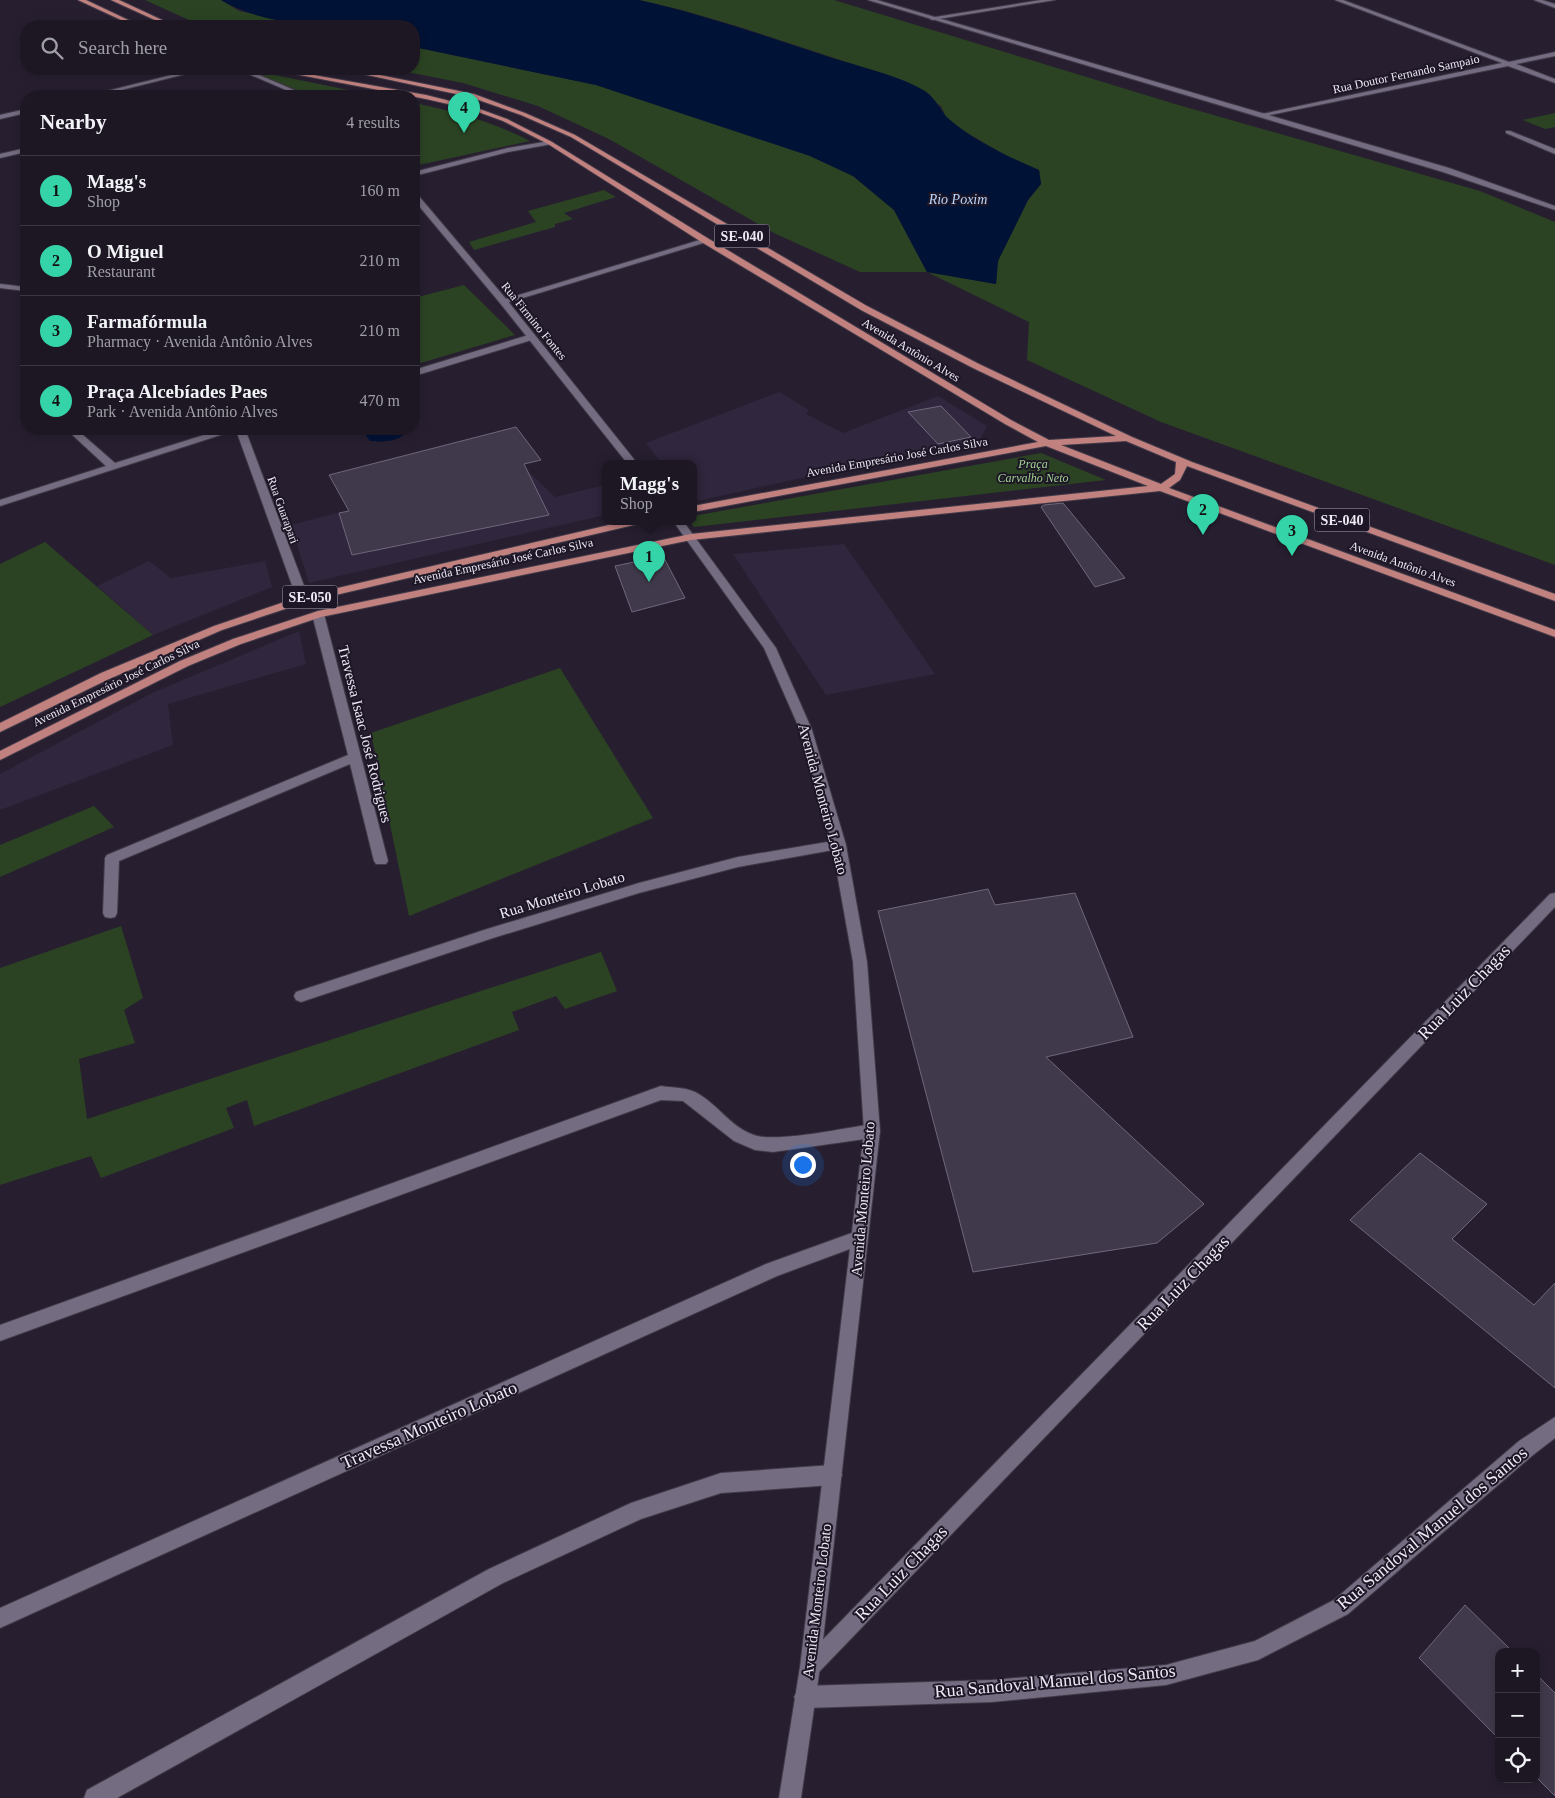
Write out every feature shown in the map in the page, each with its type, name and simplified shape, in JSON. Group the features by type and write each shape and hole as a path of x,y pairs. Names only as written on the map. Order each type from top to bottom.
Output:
{"main road":[{"path":"81,0 125,20"},
{"path":"114,0 159,20"},
{"name":"Avenida Antônio Alves","path":"304,75 387,90"},
{"name":"Avenida Antônio Alves","path":"372,75 472,95 523,114 573,136 864,308 976,366 1129,439 1181,461 1555,598"},
{"name":"Avenida Antônio Alves","path":"420,96 472,108 505,120 550,142 706,241 1047,443 1161,488 1555,634"},
{"name":"Avenida Empresário José Carlos Silva","path":"697,508 1047,443 1129,439"},
{"path":"1161,488 1180,475 1183,468 1181,461"},
{"name":"Avenida Empresário José Carlos Silva","path":"0,756 137,686 210,652 266,630 318,614 691,537 1161,488"},
{"name":"Avenida Empresário José Carlos Silva","path":"0,728 105,676 201,635 303,599 621,525"}],"street":[{"path":"871,0 1446,170 1555,208"},
{"path":"932,18 1052,0"},
{"path":"1338,0 1555,82"},
{"path":"1537,0 1555,6"},
{"name":"Rua Doutor Fernando Sampaio","path":"1262,116 1555,54"},
{"path":"115,90 178,75"},
{"path":"254,75 291,90"},
{"path":"0,117 20,112"},
{"path":"1508,132 1555,152"},
{"path":"420,172 508,150 550,142"},
{"path":"0,156 20,151"},
{"name":"Rua Firmino Fontes","path":"420,203 532,337 630,460"},
{"path":"503,302 706,241"},
{"path":"0,286 20,289"},
{"path":"420,371 532,337"},
{"path":"77,435 113,467"},
{"path":"0,503 213,435"},
{"name":"Rua Guarapari","path":"242,435 303,599"},
{"name":"Avenida Monteiro Lobato","path":"681,525 770,648 806,730 839,845 860,962 872,1131 810,1667 790,1798"},
{"name":"Travessa Isaac José Rodrigues","path":"318,614 381,861"},
{"path":"110,913 112,858 355,757"},
{"name":"Rua Monteiro Lobato","path":"301,996 489,934 639,888 738,862 839,845"},
{"name":"Rua Luiz Chagas","path":"810,1667 1555,898"},
{"path":"0,1332 661,1093 684,1095 701,1103 721,1123 744,1140 758,1145 773,1145 872,1131"},
{"name":"Travessa Monteiro Lobato","path":"0,1618 772,1270 860,1238"},
{"name":"Rua Sandoval Manuel dos Santos","path":"805,1697 992,1691 1166,1675 1258,1650 1341,1607 1526,1448 1555,1426"},
{"path":"95,1798 496,1576 638,1510 721,1483 832,1475"}],"shaded area":[{"path":"779,392 809,410 806,414 843,433 938,396 987,426 981,438 697,501 697,460 659,460 646,443"},
{"path":"522,465 555,497 602,486 602,516 309,583 291,525"},
{"path":"844,544 935,674 826,695 733,554"},
{"path":"149,561 171,578 265,561 272,587 153,635 97,586"},
{"path":"299,631 306,664 168,704 173,745 0,810 0,774 152,693"}],"green space":[{"path":"145,0 221,0 239,11 283,20 189,20"},
{"path":"639,0 834,0 1175,104 1480,191 1555,222 1555,565 1161,422 1027,360 1029,322 927,272 996,284 998,261 1028,200 1041,184 1039,170 1005,155 964,131 946,117 941,106 892,77 743,28 682,10"},
{"path":"420,48 596,85 810,156 853,176 894,210 927,272 860,272 776,234 609,139 538,106 463,83 420,75"},
{"path":"260,75 275,75 348,90 297,90"},
{"path":"420,104 473,118 530,141 420,165"},
{"path":"1555,113 1555,127 1545,129 1523,120"},
{"path":"604,190 616,197 564,213 573,219 555,224 555,227 474,250 469,242 536,222 528,211"},
{"path":"464,285 515,335 420,363 420,296"},
{"name":"Praça Carvalho Neto","path":"1041,453 1106,480 694,527 692,525 697,525 697,515"},
{"path":"45,542 153,635 0,707 0,564"},
{"path":"560,668 653,818 409,916 371,733"},
{"path":"94,806 114,827 0,877 0,845"},
{"path":"121,926 143,998 124,1010 135,1043 79,1059 87,1119 601,952 617,991 565,1009 556,996 512,1012 519,1030 254,1126 247,1100 226,1108 234,1128 101,1178 91,1156 0,1185 0,968"}],"water":[{"name":"Rio Poxim","path":"221,0 639,0 688,12 880,72 916,86 929,94 947,117 970,135 1004,154 1039,170 1041,184 1028,200 998,261 996,284 927,272 894,210 853,176 810,156 596,85 420,48 420,20 277,20 242,10"},
{"path":"366,435 403,435 393,440 370,441"}],"building":[{"path":"941,406 971,437 938,444 908,412"},
{"path":"516,427 541,460 524,464 549,515 352,555 339,513 349,511 329,475"},
{"path":"1063,503 1125,578 1095,587 1041,507"},
{"path":"663,556 685,598 632,612 615,566"},
{"path":"988,889 995,905 1075,893 1133,1037 1046,1057 1204,1204 1157,1243 973,1272 878,911"},
{"path":"1420,1153 1487,1204 1452,1239 1534,1305 1555,1283 1555,1388 1350,1220"},
{"path":"1465,1605 1509,1648 1495,1648 1495,1735 1419,1658"},
{"path":"1540,1678 1555,1693 1555,1796 1540,1781"}],"place":[{"name":"Praça Alcebíades Paes","path":"464,133"},
{"name":"O Miguel","path":"1203,535"},
{"name":"Farmafórmula","path":"1292,556"},
{"name":"Magg's","path":"649,582"}]}
